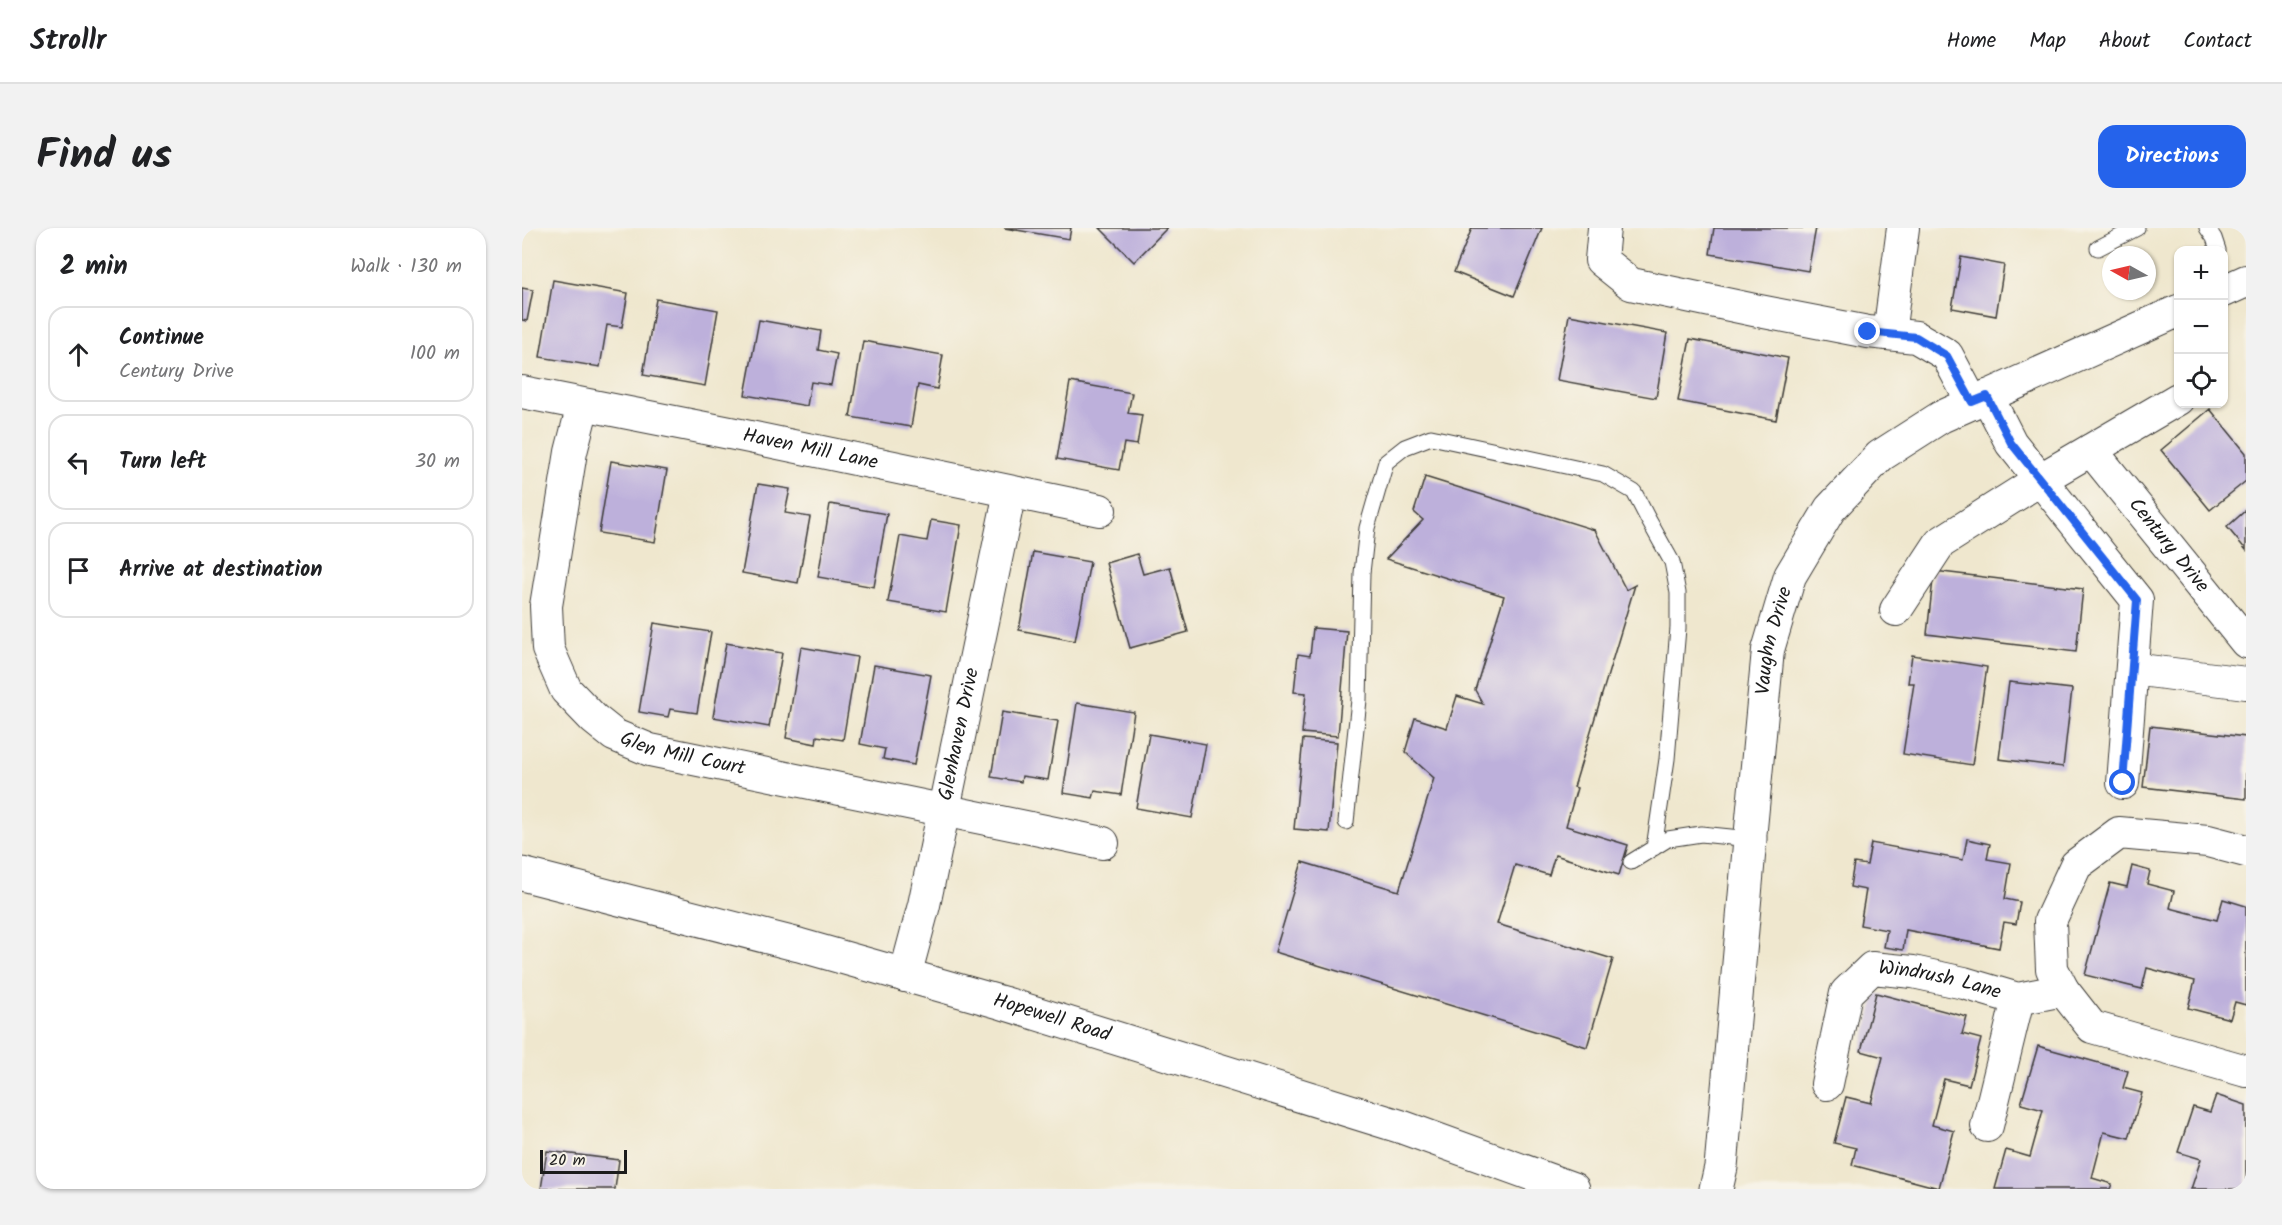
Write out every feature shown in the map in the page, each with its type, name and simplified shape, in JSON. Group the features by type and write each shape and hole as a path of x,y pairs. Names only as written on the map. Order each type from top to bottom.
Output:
{"street":[{"path":"1604,228 1601,260 1631,284 1754,310 1916,337 1947,356 2011,443 2137,600 2123,783"},
{"path":"1889,334 1903,228"},
{"name":"Vaughn Drive","path":"1716,1189 1721,1167 1768,650 1790,576 1830,509 1880,456 1941,417 2174,313"},
{"name":"Haven Mill Lane","path":"522,392 678,422 1100,510"},
{"path":"1896,610 1940,543 2041,479 2174,401"},
{"name":"Glen Mill Court","path":"583,405 571,452 546,606 548,649 566,690 594,719 614,735 650,750 943,812 1103,843"},
{"name":"Century Drive","path":"2091,450 2246,642"},
{"name":"Glenhaven Drive","path":"905,976 924,904 1010,492"},
{"path":"2132,669 2246,683"},
{"path":"2246,851 2208,841 2119,833 2076,865 2050,921 2052,969 2062,990 2092,1027 2246,1071"},
{"name":"Hopewell Road","path":"522,874 799,945 1003,1003 1402,1127 1573,1189"},
{"name":"Windrush Lane","path":"1827,1084 1846,993 1872,968 1924,974 2018,999 2062,990"},
{"path":"1988,1126 2018,999"}],"lane":[{"path":"2098,248 2137,228"},
{"path":"2207,228 2217,246"},
{"path":"1346,822 1359,700 1362,573 1366,528 1386,462 1405,447 1431,437 1604,474 1634,492 1671,562 1678,593 1678,628 1667,759 1654,848"},
{"path":"1631,862 1668,839 1701,834 1750,839"}],"building":[{"path":"1004,228 1071,228 1069,239"},
{"path":"1100,228 1167,228 1134,262"},
{"path":"1472,228 1542,228 1514,296 1454,272"},
{"path":"1714,228 1816,228 1808,271 1710,254"},
{"path":"1961,257 2004,265 1996,316 1952,308"},
{"path":"553,280 628,293 622,327 607,325 600,367 540,357"},
{"path":"522,288 533,290 527,321 522,320"},
{"path":"656,299 718,310 705,386 643,375"},
{"path":"1569,315 1667,333 1656,398 1557,380"},
{"path":"759,320 821,331 818,350 837,354 831,385 811,382 807,406 745,395"},
{"path":"1690,339 1788,358 1776,420 1678,401"},
{"path":"863,341 943,355 937,389 918,385 911,427 850,417"},
{"path":"1070,382 1132,393 1128,413 1142,415 1137,445 1124,443 1119,470 1057,459"},
{"path":"2210,409 2246,453 2246,481 2210,510 2161,450"},
{"path":"611,461 667,470 655,542 599,533"},
{"path":"1425,477 1595,530 1626,590 1635,585 1574,787 1577,788 1566,826 1628,845 1619,875 1555,855 1549,875 1515,865 1497,924 1613,959 1587,1047 1275,952 1302,862 1399,891 1434,778 1405,752 1415,718 1447,728 1457,696 1483,704 1475,690 1504,596 1386,559 1423,520 1414,512"},
{"path":"758,484 790,489 785,513 810,517 798,583 742,573"},
{"path":"830,504 887,514 874,587 818,577"},
{"path":"2246,510 2246,550 2227,527"},
{"path":"931,520 961,525 946,612 888,602 900,536 927,541"},
{"path":"1033,552 1090,562 1075,641 1019,630"},
{"path":"1137,554 1143,574 1170,567 1188,632 1130,648 1106,563"},
{"path":"1934,571 2083,589 2076,652 1927,634"},
{"path":"654,623 711,632 697,713 670,709 668,717 639,712"},
{"path":"1313,628 1347,631 1338,736 1302,733 1306,693 1294,692 1298,654 1310,656"},
{"path":"726,643 782,653 769,727 713,717"},
{"path":"801,647 857,657 843,740 817,736 816,744 786,738"},
{"path":"1912,655 1987,667 1972,765 1903,754 1914,683 1908,683"},
{"path":"874,665 931,675 914,765 883,759 885,749 860,744"},
{"path":"2009,682 2072,689 2063,767 1999,759"},
{"path":"1077,703 1134,712 1121,795 1095,791 1093,798 1063,793"},
{"path":"1002,712 1058,721 1048,780 1022,776 1021,782 991,777"},
{"path":"2150,726 2246,737 2246,799 2143,787"},
{"path":"1149,734 1206,744 1192,818 1136,808"},
{"path":"1303,739 1337,742 1329,832 1294,829"},
{"path":"1967,839 1990,844 1987,859 2011,863 2005,899 2020,902 2016,924 2004,922 1999,948 1906,930 1903,950 1884,947 1887,930 1860,925 1866,890 1850,887 1854,863 1867,865 1871,843 1963,860"},
{"path":"2132,866 2150,871 2147,884 2174,891 2170,908 2217,920 2223,899 2246,906 2246,1005 2235,1002 2230,1019 2188,1008 2195,981 2147,968 2142,989 2085,975 2110,883 2127,887"},
{"path":"1876,993 1967,1017 1962,1034 1981,1039 1969,1085 1944,1079 1932,1125 1954,1131 1939,1188 1852,1165 1856,1148 1834,1143 1846,1097 1871,1103 1883,1057 1861,1051"},
{"path":"2038,1046 2128,1071 2123,1088 2142,1093 2129,1138 2104,1132 2092,1178 2112,1184 2110,1189 1995,1189 2006,1150 2030,1157 2043,1110 2021,1104"},
{"path":"2216,1095 2246,1105 2246,1189 2191,1189 2201,1159 2178,1152 2193,1107 2210,1112"},
{"path":"547,1151 619,1160 615,1189 541,1189"}],"route":[{"path":"1868,332 1916,337 1947,356 1972,402 1987,396 2011,443 2137,600 2123,783"}]}
